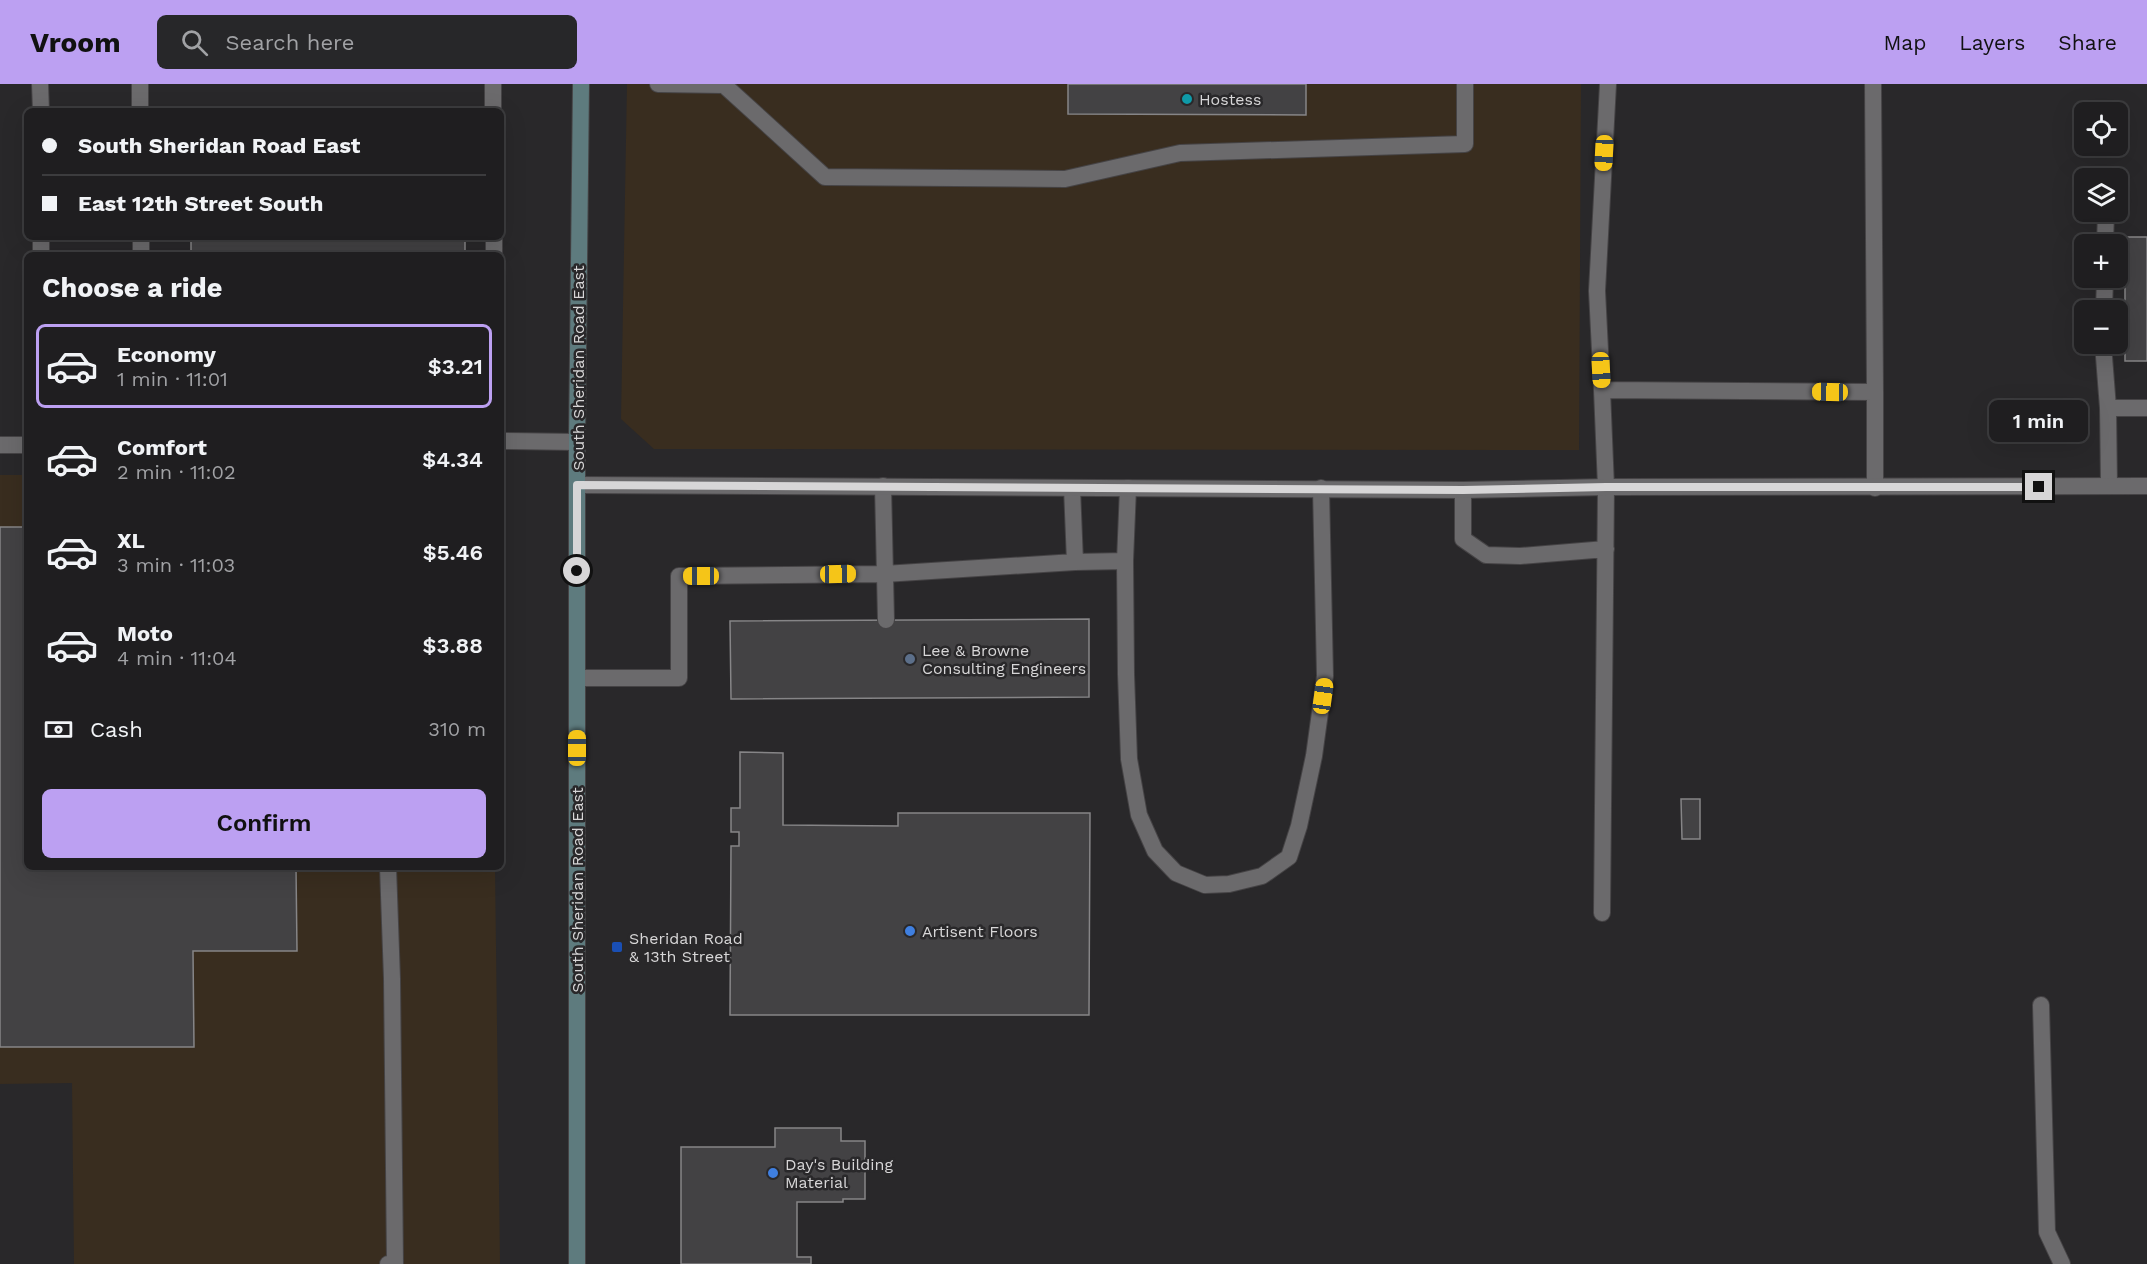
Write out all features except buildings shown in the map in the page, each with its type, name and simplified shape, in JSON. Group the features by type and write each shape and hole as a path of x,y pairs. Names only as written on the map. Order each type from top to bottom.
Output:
{"main road":[{"name":"South Sheridan Road East","path":"577,1264 577,442 581,84"}],"street":[{"path":"40,84 41,108"},
{"path":"140,84 140,108"},
{"path":"493,84 493,108"},
{"path":"658,84 724,84 825,177 1065,179 1180,153 1465,144 1465,84"},
{"path":"1602,913 1606,487 1596,291 1608,84"},
{"path":"1873,84 1875,488"},
{"path":"2104,354 2108,408 2109,486"},
{"path":"1602,390 1875,392"},
{"path":"2108,408 2147,408"},
{"path":"504,441 577,442"},
{"path":"0,445 24,445"},
{"path":"577,485 1463,490 1606,487 2147,486"},
{"path":"883,486 886,620"},
{"path":"1072,488 1075,562"},
{"path":"1128,488 1125,561 1129,759 1139,815 1155,852 1176,873 1205,885 1229,884 1262,876 1289,857 1299,826 1314,756 1325,676 1321,488"},
{"path":"1463,490 1463,539 1486,555 1521,556 1605,549"},
{"path":"577,678 679,678 679,576 884,574 1125,561"},
{"path":"388,870 392,979 395,1264 388,1264"},
{"path":"2041,1005 2047,1232 2062,1264"}],"shaded area":[{"path":"627,84 1581,84 1579,450 654,449 621,419"},
{"path":"0,475 24,475 24,870 495,870 500,1264 74,1264 72,1083 0,1084"}],"place":[{"name":"Hostess","path":"1187,99"},
{"name":"Lee & Browne Consulting Engineers","path":"910,659"},
{"name":"Artisent Floors","path":"910,931"},
{"name":"Sheridan Road & 13th Street","path":"617,947"},
{"name":"Day's Building Material","path":"773,1173"}],"route":[{"path":"577,571 577,485 1463,490 1606,487 2039,487"}]}
